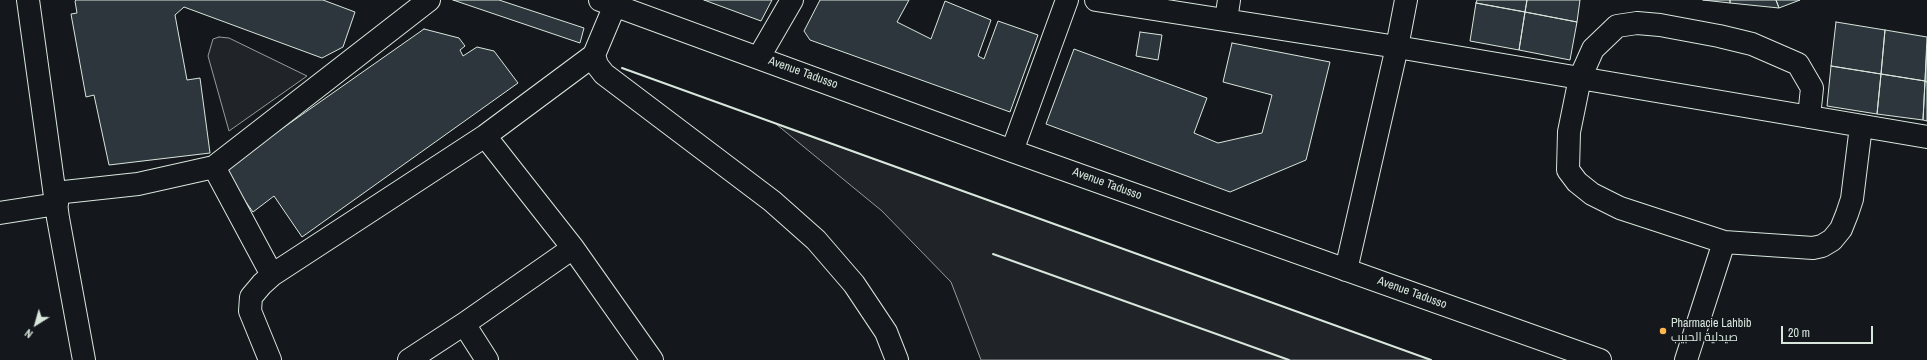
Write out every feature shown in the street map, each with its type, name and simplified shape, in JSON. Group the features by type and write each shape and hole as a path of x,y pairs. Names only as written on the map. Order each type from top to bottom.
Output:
{"street":[{"path":"28,0 56,199 84,360"},
{"path":"0,213 56,199 138,184 214,167 429,0"},
{"path":"759,57 792,0"},
{"path":"1012,151 1067,0"},
{"path":"1096,0 1227,10 1397,47 1927,137"},
{"path":"1346,270 1397,47 1406,0"},
{"path":"609,2 594,55 597,65 604,74 772,202 816,240 854,284 886,332 897,360"},
{"name":"Avenue Tadusso","path":"609,2 1012,151 1600,360"},
{"path":"1809,117 1812,88 1798,64 1752,44 1660,25 1637,24 1617,26 1593,49 1580,78 1569,132 1568,170 1577,182 1592,194 1620,208 1724,242 1813,248 1822,246 1832,240 1841,229 1852,199 1861,126"},
{"path":"270,360 250,311 251,297 262,284 272,275 484,136 594,55"},
{"path":"484,136 573,248 652,360"},
{"path":"214,167 272,275"},
{"path":"1686,360 1724,242"},
{"path":"409,360 464,324 573,248"},
{"path":"464,324 486,360"}],"shaded area":[{"path":"219,37 229,38 307,76 229,131 208,56 213,39"},
{"path":"776,124 1431,360 981,360 951,282 882,211"}],"building":[{"path":"76,0 323,0 355,12 343,47 322,58 184,7 175,15 187,80 200,78 210,153 109,165 94,95 86,97 71,14 77,13"},
{"path":"453,0 499,0 584,28 580,43"},
{"path":"704,0 772,0 761,21"},
{"path":"820,0 909,0 897,22 931,39 945,1 991,20 978,56 984,59 998,21 1038,35 1010,112 810,40 804,31"},
{"path":"1477,0 1527,0 1525,12 1476,3"},
{"path":"1527,0 1580,0 1577,22 1525,12"},
{"path":"1703,0 1730,0 1730,3"},
{"path":"1730,0 1776,0 1779,8 1730,3"},
{"path":"1776,0 1800,0 1779,8"},
{"path":"1476,3 1525,12 1519,50 1470,41"},
{"path":"1525,12 1577,22 1570,60 1519,50"},
{"path":"1836,22 1885,30 1881,74 1831,66"},
{"path":"424,29 459,38 465,46 460,50 463,56 477,47 494,51 518,83 302,237 274,196 253,212 223,170"},
{"path":"1885,30 1927,37 1925,81 1881,74"},
{"path":"1140,32 1162,35 1158,60 1136,56"},
{"path":"1232,43 1330,62 1306,160 1230,192 1046,124 1074,49 1207,98 1194,133 1218,143 1262,133 1272,95 1223,82"},
{"path":"1927,45 1927,82 1925,81"},
{"path":"1831,66 1881,74 1877,114 1827,106"},
{"path":"1881,74 1925,81 1923,120 1877,114"},
{"path":"1925,81 1927,82 1927,121 1923,120"}],"wall":[{"path":"622,68 1431,360"},
{"path":"993,254 1289,360"}],"place":[{"name":"Pharmacie Lahbib صيدلية الحبيب","path":"1663,331"}]}
